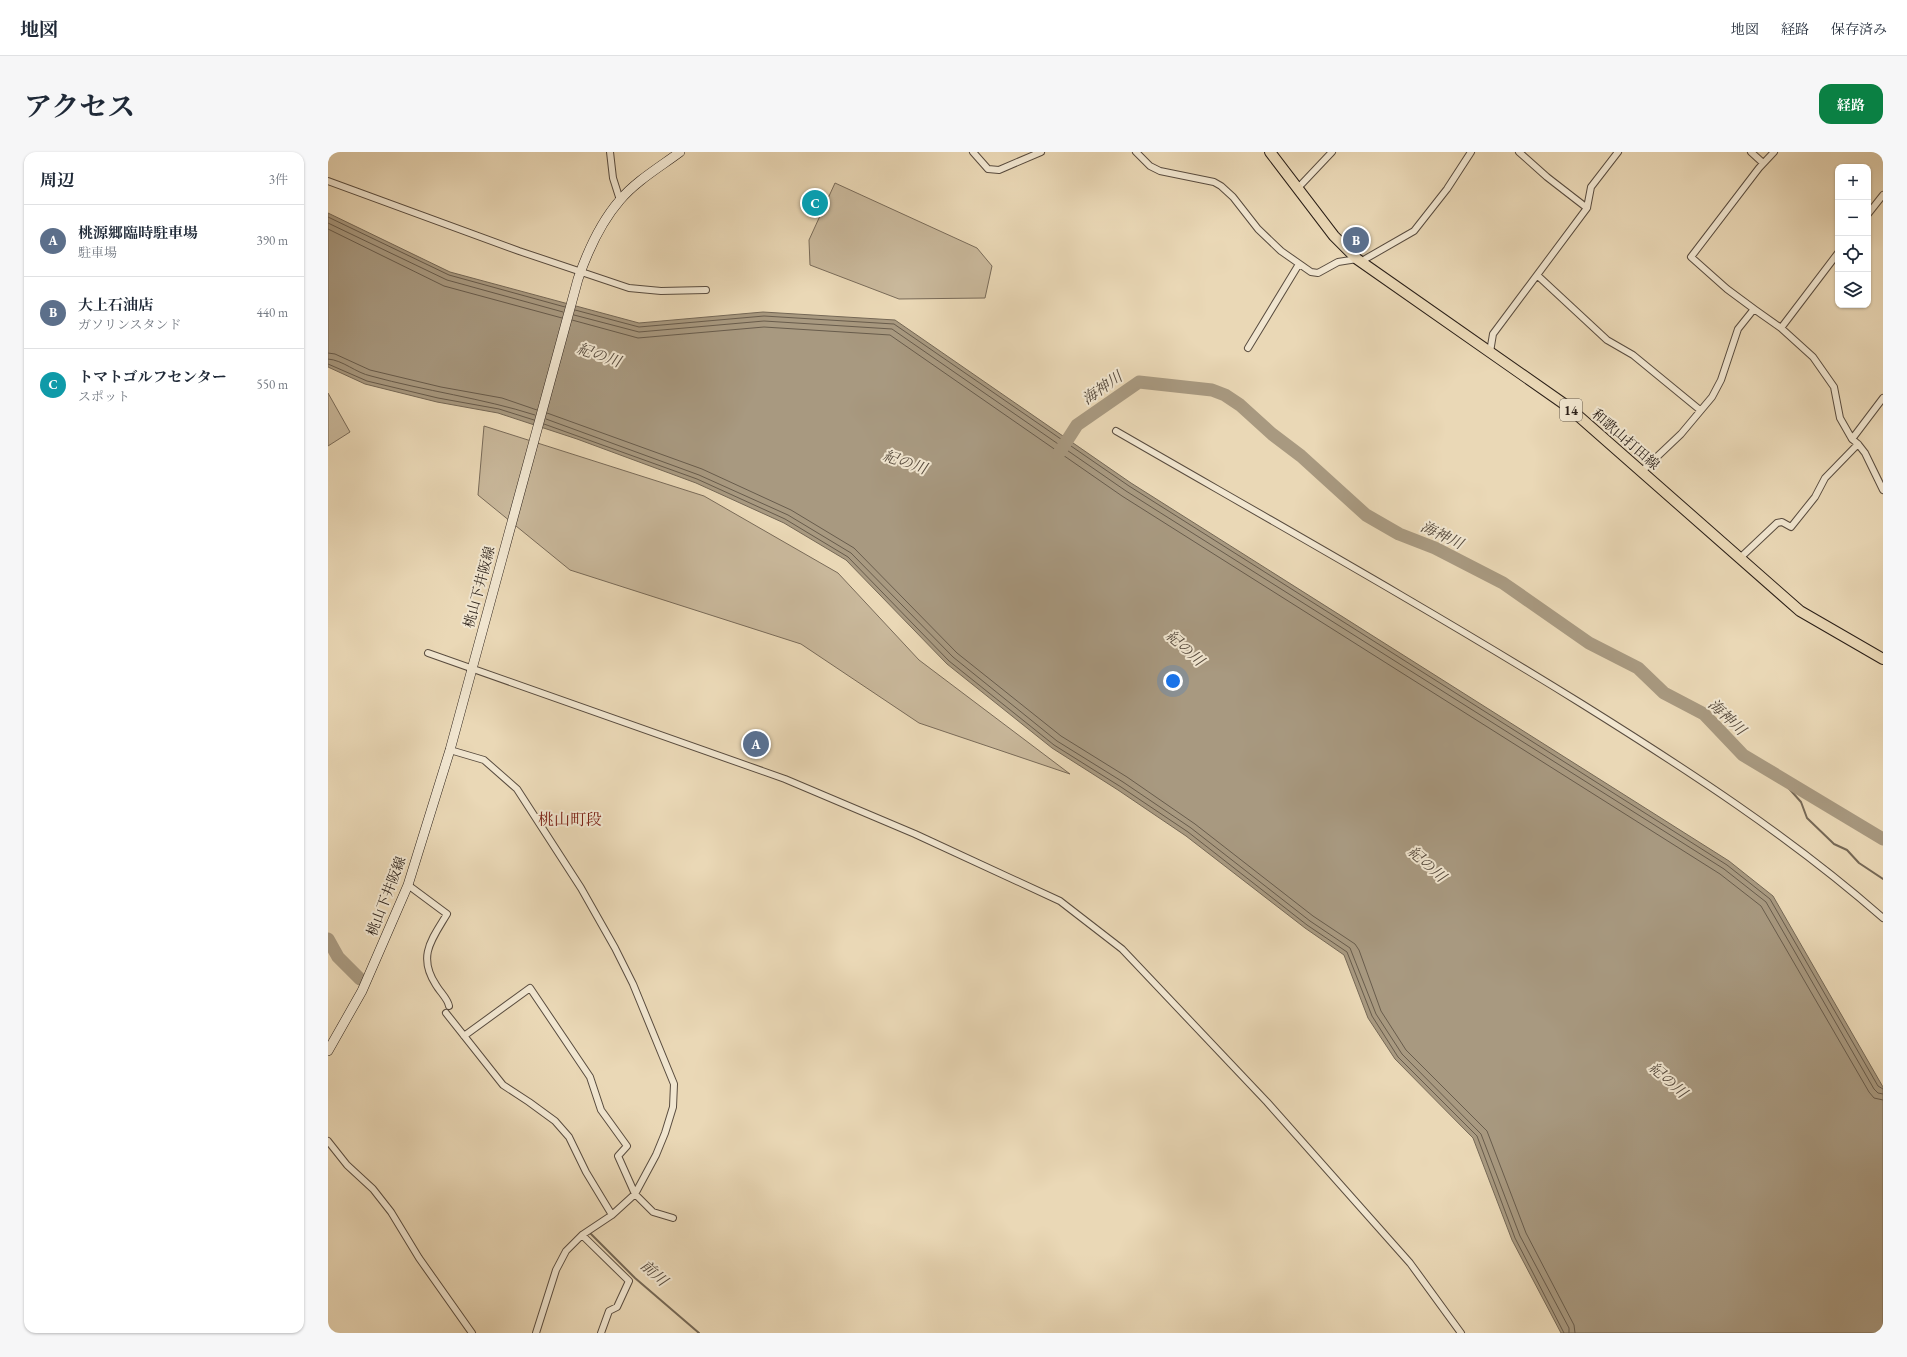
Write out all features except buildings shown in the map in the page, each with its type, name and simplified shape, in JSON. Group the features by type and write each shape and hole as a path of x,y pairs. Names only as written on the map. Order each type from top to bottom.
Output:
{"main road":[{"name":"桃山下井阪線","path":"328,1051 362,991 408,885 450,750 579,275 598,229 620,200 636,185 680,152"},
{"name":"和歌山打田線","path":"1270,152 1334,236 1359,261 1566,406 1800,610 1819,623 1883,659"}],"street":[{"path":"610,152 613,178 620,200"},
{"path":"974,152 988,169 999,170 1041,152"},
{"path":"1136,152 1150,166 1160,171 1214,182 1222,186 1233,197 1258,229 1281,252 1311,272 1318,273 1338,262 1359,261 1414,231 1447,189 1471,152"},
{"path":"1297,189 1332,152"},
{"path":"1519,152 1547,177 1587,208"},
{"path":"1490,352 1493,334 1587,208 1591,187 1618,152"},
{"path":"1751,152 1763,163"},
{"path":"1774,152 1763,163 1691,257 1727,289 1781,328 1813,357 1834,387 1840,418 1852,439 1865,452 1883,490"},
{"path":"328,181 579,275 629,288 660,291 706,290"},
{"path":"1871,210 1883,195"},
{"path":"1781,328 1835,257"},
{"path":"1248,348 1299,264"},
{"path":"1537,275 1607,340 1633,355 1700,410"},
{"path":"1642,471 1681,434 1712,397 1721,380 1738,329 1754,309"},
{"path":"1852,439 1883,398"},
{"path":"1116,431 1536,675 1622,729 1739,806 1850,889 1883,918"},
{"path":"1740,558 1777,523 1782,522 1791,528 1815,497 1825,478 1858,444"},
{"path":"428,653 472,667 785,779 916,834 1060,901 1102,932 1128,955 1267,1102 1410,1263 1461,1333"},
{"path":"450,750 484,760 517,789 581,888 633,984 674,1084 673,1106 665,1133 656,1155 635,1194 612,1214 582,1235 566,1251 556,1270 536,1333"},
{"path":"408,885 447,914 432,939 426,951 426,955 433,981 449,1006"},
{"path":"464,1036 530,988 590,1077 601,1110 627,1146 618,1156 635,1194 653,1212 673,1218"},
{"path":"446,1013 503,1086 530,1102 554,1120 569,1137 586,1172 612,1214"},
{"path":"328,1141 347,1165 373,1189 391,1212 419,1258 472,1333"},
{"path":"582,1235 629,1281 617,1307 609,1311 601,1333"}],"shaded area":[{"path":"835,183 977,248 992,266 985,298 899,299 810,265 809,240"},
{"path":"328,393 350,432 328,446"},
{"path":"484,426 704,496 838,573 919,660 1070,774 919,723 801,644 570,570 478,495"}],"water":[{"name":"紀の川","path":"328,213 450,272 639,323 763,312 895,320 1131,483 1729,861 1773,896 1883,1087 1883,1333 1561,1333 1512,1240 1473,1138 1395,1059 1368,1018 1344,955 1305,928 1186,836 1052,748 947,664 846,560 784,523 696,483 577,439 498,413 437,402 365,384 328,367"}],"waterway":[{"name":"海神川","path":"1059,453 1077,425 1139,382 1212,390 1225,395 1240,405 1272,434 1301,456 1366,515 1399,534 1435,548 1503,583 1589,643 1638,668 1664,693 1704,714 1743,755 1883,839"},
{"path":"1777,775 1801,802 1807,818 1834,844 1847,850 1859,863 1883,879"},
{"name":"前川","path":"328,939 338,957 360,979"},
{"name":"前川","path":"590,1233 635,1278 699,1333"}],"place":[{"name":"トマトゴルフセンター","path":"815,203"},
{"name":"大上石油店","path":"1356,240"},
{"name":"桃源郷臨時駐車場","path":"756,744"}],"district":[{"name":"桃山町段","path":"570,819"}]}
